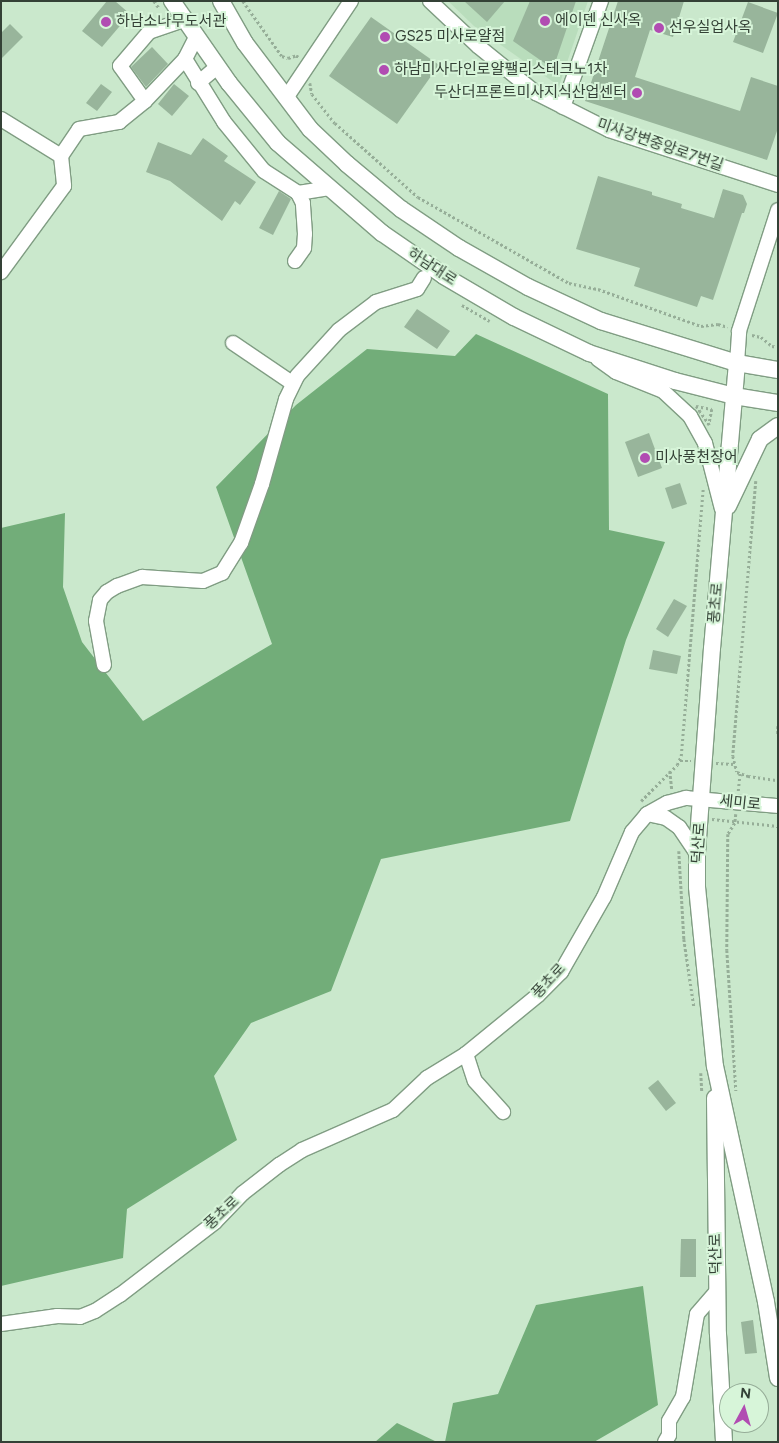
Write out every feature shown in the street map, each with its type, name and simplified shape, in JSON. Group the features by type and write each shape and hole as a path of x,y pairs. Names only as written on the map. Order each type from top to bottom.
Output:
{"main road":[{"name":"하남대로","path":"172,1 217,67 278,143 382,233 425,276 589,353 675,381 734,396 778,403"},
{"name":"하남대로","path":"221,1 245,43 310,129 347,164 401,209 459,248 528,287 601,321 737,363 778,370"},
{"name":"풍초로","path":"702,799 737,363"},
{"path":"724,515 760,439 778,426"},
{"name":"덕산로","path":"702,799 697,854 699,920 715,1066 717,1291 724,1442"},
{"name":"덕산로","path":"715,1066 766,1302 778,1378"}],"street":[{"path":"286,98 351,1"},
{"name":"미사강변중앙로7번길","path":"430,1 536,93 609,130 778,185"},
{"path":"563,107 601,1"},
{"path":"145,101 120,66 149,32 184,20"},
{"path":"1,272 64,186 61,156 79,129 119,122 145,101 185,59 196,37"},
{"path":"185,59 198,83 254,160 274,178 298,193 304,212 305,234 304,248 295,261"},
{"path":"198,83 217,67"},
{"path":"1,118 61,156"},
{"path":"298,193 328,188"},
{"path":"737,363 739,331 778,210"},
{"path":"104,665 96,621 100,600 107,592 142,577 203,581 222,573 230,563 240,543 262,484 277,428 292,383 310,359 339,330 376,302 417,289 425,276"},
{"path":"233,343 292,383"},
{"path":"589,353 616,372 663,391 690,416 705,443 724,515"},
{"name":"세미로","path":"702,799 778,806"},
{"name":"풍초로","path":"1,1324 57,1316 80,1317 95,1311 120,1295 215,1222 243,1193 279,1165 302,1150 393,1110 427,1078 466,1054 538,994 561,972 604,897 632,832 647,814 676,800 702,799"},
{"path":"647,814 666,818 679,827 697,854"},
{"path":"466,1054 475,1081 503,1112"},
{"path":"664,1442 669,1435 669,1421 683,1397 698,1314 717,1291"}],"path":[{"path":"243,1 274,48 282,56 288,58 297,55 311,85 312,94 335,123 418,198 569,283 598,288 701,326 718,324 762,337 772,346 778,347"},
{"path":"757,478 732,756 738,772 748,776 778,780"},
{"path":"671,770 680,761 682,751 703,486"},
{"path":"778,726 778,735"},
{"path":"738,1100 734,1080 728,950 728,834 735,823 778,826"}],"shaded area":[{"path":"448,1 588,1 559,86 474,26"}],"green space":[{"path":"476,334 608,394 609,530 665,542 626,640 570,821 381,859 331,991 251,1023 214,1076 237,1140 127,1209 123,1258 1,1286 1,528 65,513 63,587 82,642 143,721 272,644 216,487 296,405 367,349 455,356"},
{"path":"643,1286 658,1405 594,1442 445,1442 453,1403 498,1394 536,1305"},
{"path":"397,1423 437,1442 375,1442"}],"building":[{"name":"하남소나무도서관","path":"107,1 115,1 130,14 102,47 82,31"},
{"path":"464,1 505,1 487,22"},
{"name":"에이덴 신사옥","path":"530,1 576,1 553,69 513,41"},
{"name":"두산더프론트미사지식산업센터","path":"618,1 684,1 673,37 650,30 635,77 740,111 751,77 778,86 778,128 767,160 585,101"},
{"path":"748,2 778,13 763,53 733,42"},
{"name":"하남미사다인로얄팰리스테크노1차","path":"371,17 439,65 397,124 329,76"},
{"path":"10,24 23,37 1,59 1,33"},
{"path":"152,47 168,64 146,87 131,67"},
{"path":"101,84 112,92 97,111 86,103"},
{"path":"174,84 189,96 172,116 158,104"},
{"path":"203,138 228,156 224,161 256,182 240,205 235,201 222,221 170,181 146,172 158,142 191,155"},
{"path":"598,176 652,192 652,195 682,204 681,208 714,218 723,189 743,195 747,204 744,213 742,213 713,300 701,296 697,307 634,286 640,268 576,249"},
{"path":"279,191 291,199 273,235 259,228"},
{"path":"417,309 450,331 437,349 404,327"},
{"path":"649,433 662,468 638,477 625,442"},
{"path":"680,483 687,504 672,509 665,488"},
{"path":"674,599 687,606 668,637 656,629"},
{"path":"653,650 681,656 677,674 649,669"},
{"path":"658,1080 676,1103 666,1111 648,1088"},
{"path":"681,1239 696,1239 696,1277 680,1277"},
{"path":"753,1320 757,1353 745,1354 741,1322"}],"place":[{"name":"에이덴 신사옥","path":"545,21"},
{"name":"하남소나무도서관","path":"106,22"},
{"name":"선우실업사옥","path":"659,28"},
{"name":"GS25 미사로얄점","path":"385,37"},
{"name":"하남미사다인로얄팰리스테크노1차","path":"384,70"},
{"name":"두산더프론트미사지식산업센터","path":"637,93"},
{"name":"미사풍천장어","path":"645,458"}]}
